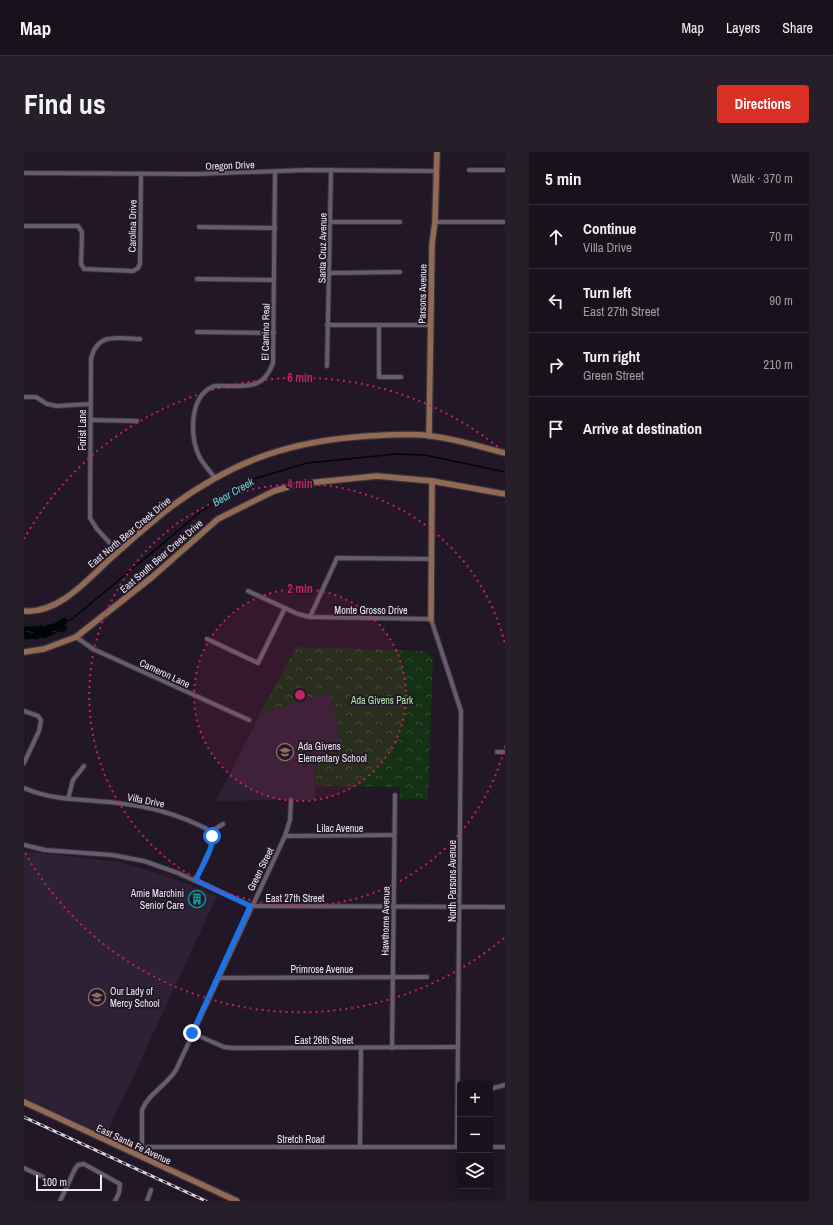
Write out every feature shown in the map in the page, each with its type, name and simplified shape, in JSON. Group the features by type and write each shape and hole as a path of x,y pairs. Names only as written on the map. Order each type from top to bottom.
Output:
{"street":[{"name":"Parsons Avenue","path":"430,436 432,244 435,222 437,152"},
{"name":"Oregon Drive","path":"24,173 141,174 331,170 436,171"},
{"name":"Santa Cruz Avenue","path":"327,366 331,170"},
{"path":"469,170 505,170"},
{"name":"El Camino Real","path":"216,478 198,452 194,431 194,407 198,399 213,386 251,386 265,378 273,363 275,172"},
{"name":"Carolina Drive","path":"24,226 78,226 82,232 82,264 84,269 133,271 138,268 140,264 141,174"},
{"path":"330,222 400,222"},
{"path":"435,222 505,222"},
{"path":"199,227 275,228"},
{"path":"330,273 400,272"},
{"path":"198,279 274,280"},
{"path":"328,325 431,325"},
{"path":"379,325 379,377 401,377"},
{"path":"197,332 274,333"},
{"name":"Forist Lane","path":"118,552 96,530 90,518 91,359 93,350 97,344 106,339 140,339"},
{"path":"24,397 36,397 47,404 57,406 90,404"},
{"path":"91,420 138,421"},
{"name":"East North Bear Creek Drive","path":"24,611 42,609 64,598 172,507 216,478 252,460 304,443 361,436 430,436 505,453"},
{"name":"East South Bear Creek Drive","path":"24,652 44,649 76,637 152,578 199,533 218,519 260,496 298,484 377,476 432,481 505,494"},
{"path":"432,481 432,618"},
{"path":"310,617 337,558 432,559"},
{"name":"Monte Grosso Drive","path":"248,590 285,608 310,617 432,618"},
{"path":"207,639 258,663 285,608"},
{"name":"North Parsons Avenue","path":"432,618 461,711 459,1081"},
{"name":"Cameron Lane","path":"76,637 93,649 249,720"},
{"path":"24,711 38,716 41,720 40,731 24,763"},
{"path":"497,752 505,752"},
{"path":"68,799 73,780 84,766"},
{"name":"Villa Drive","path":"24,788 41,795 144,806 189,820 210,832"},
{"name":"Hawthorne Avenue","path":"392,1048 395,796"},
{"name":"Green Street","path":"142,1149 142,1110 144,1105 172,1076 250,906 285,836 290,820 291,800"},
{"path":"196,880 211,847 212,836 210,832 223,824"},
{"name":"Lilac Avenue","path":"285,836 394,835"},
{"name":"East 27th Street","path":"24,845 45,850 128,857 158,865 196,880 250,906 505,907"},
{"name":"Primrose Avenue","path":"218,978 427,977"},
{"name":"East 26th Street","path":"192,1033 224,1047 232,1048 458,1047"},
{"path":"360,1147 361,1048"},
{"path":"493,1088 505,1086"},
{"name":"East Santa Fe Avenue","path":"24,1102 237,1201"},
{"name":"Stretch Road","path":"142,1149 149,1147 457,1147"},
{"path":"493,1147 505,1147"},
{"path":"138,1155 142,1149"},
{"path":"60,1201 75,1169 78,1165 84,1164 120,1184 119,1193 115,1201"},
{"path":"24,1168 43,1176"},
{"path":"147,1201 151,1190"}],"shaded area":[{"name":"Ada Givens Elementary School","path":"330,692 340,738 315,765 315,800 216,801 260,714"},
{"name":"Our Lady of Mercy School","path":"24,851 120,862 164,875 217,896 106,1135 24,1097"}],"green space":[{"name":"Ada Givens Park","path":"296,647 426,651 433,660 428,799 400,799 399,787 316,786 315,765 340,738 330,692 260,714"}],"water":[{"path":"66,617 67,630 42,639 24,639 24,627 53,624"}],"waterway":[{"name":"Bear Creek","path":"64,622 72,619 203,510 247,481 307,463 396,454 425,455 505,472"}],"railway":[{"path":"24,1117 206,1201"}],"place":[{"name":"Ada Givens Elementary School","path":"285,752"},
{"name":"Amie Marchini Senior Care","path":"197,899"},
{"name":"Our Lady of Mercy School","path":"97,997"}],"route":[{"path":"192,1033 250,906 196,880 211,847 212,836"}]}
